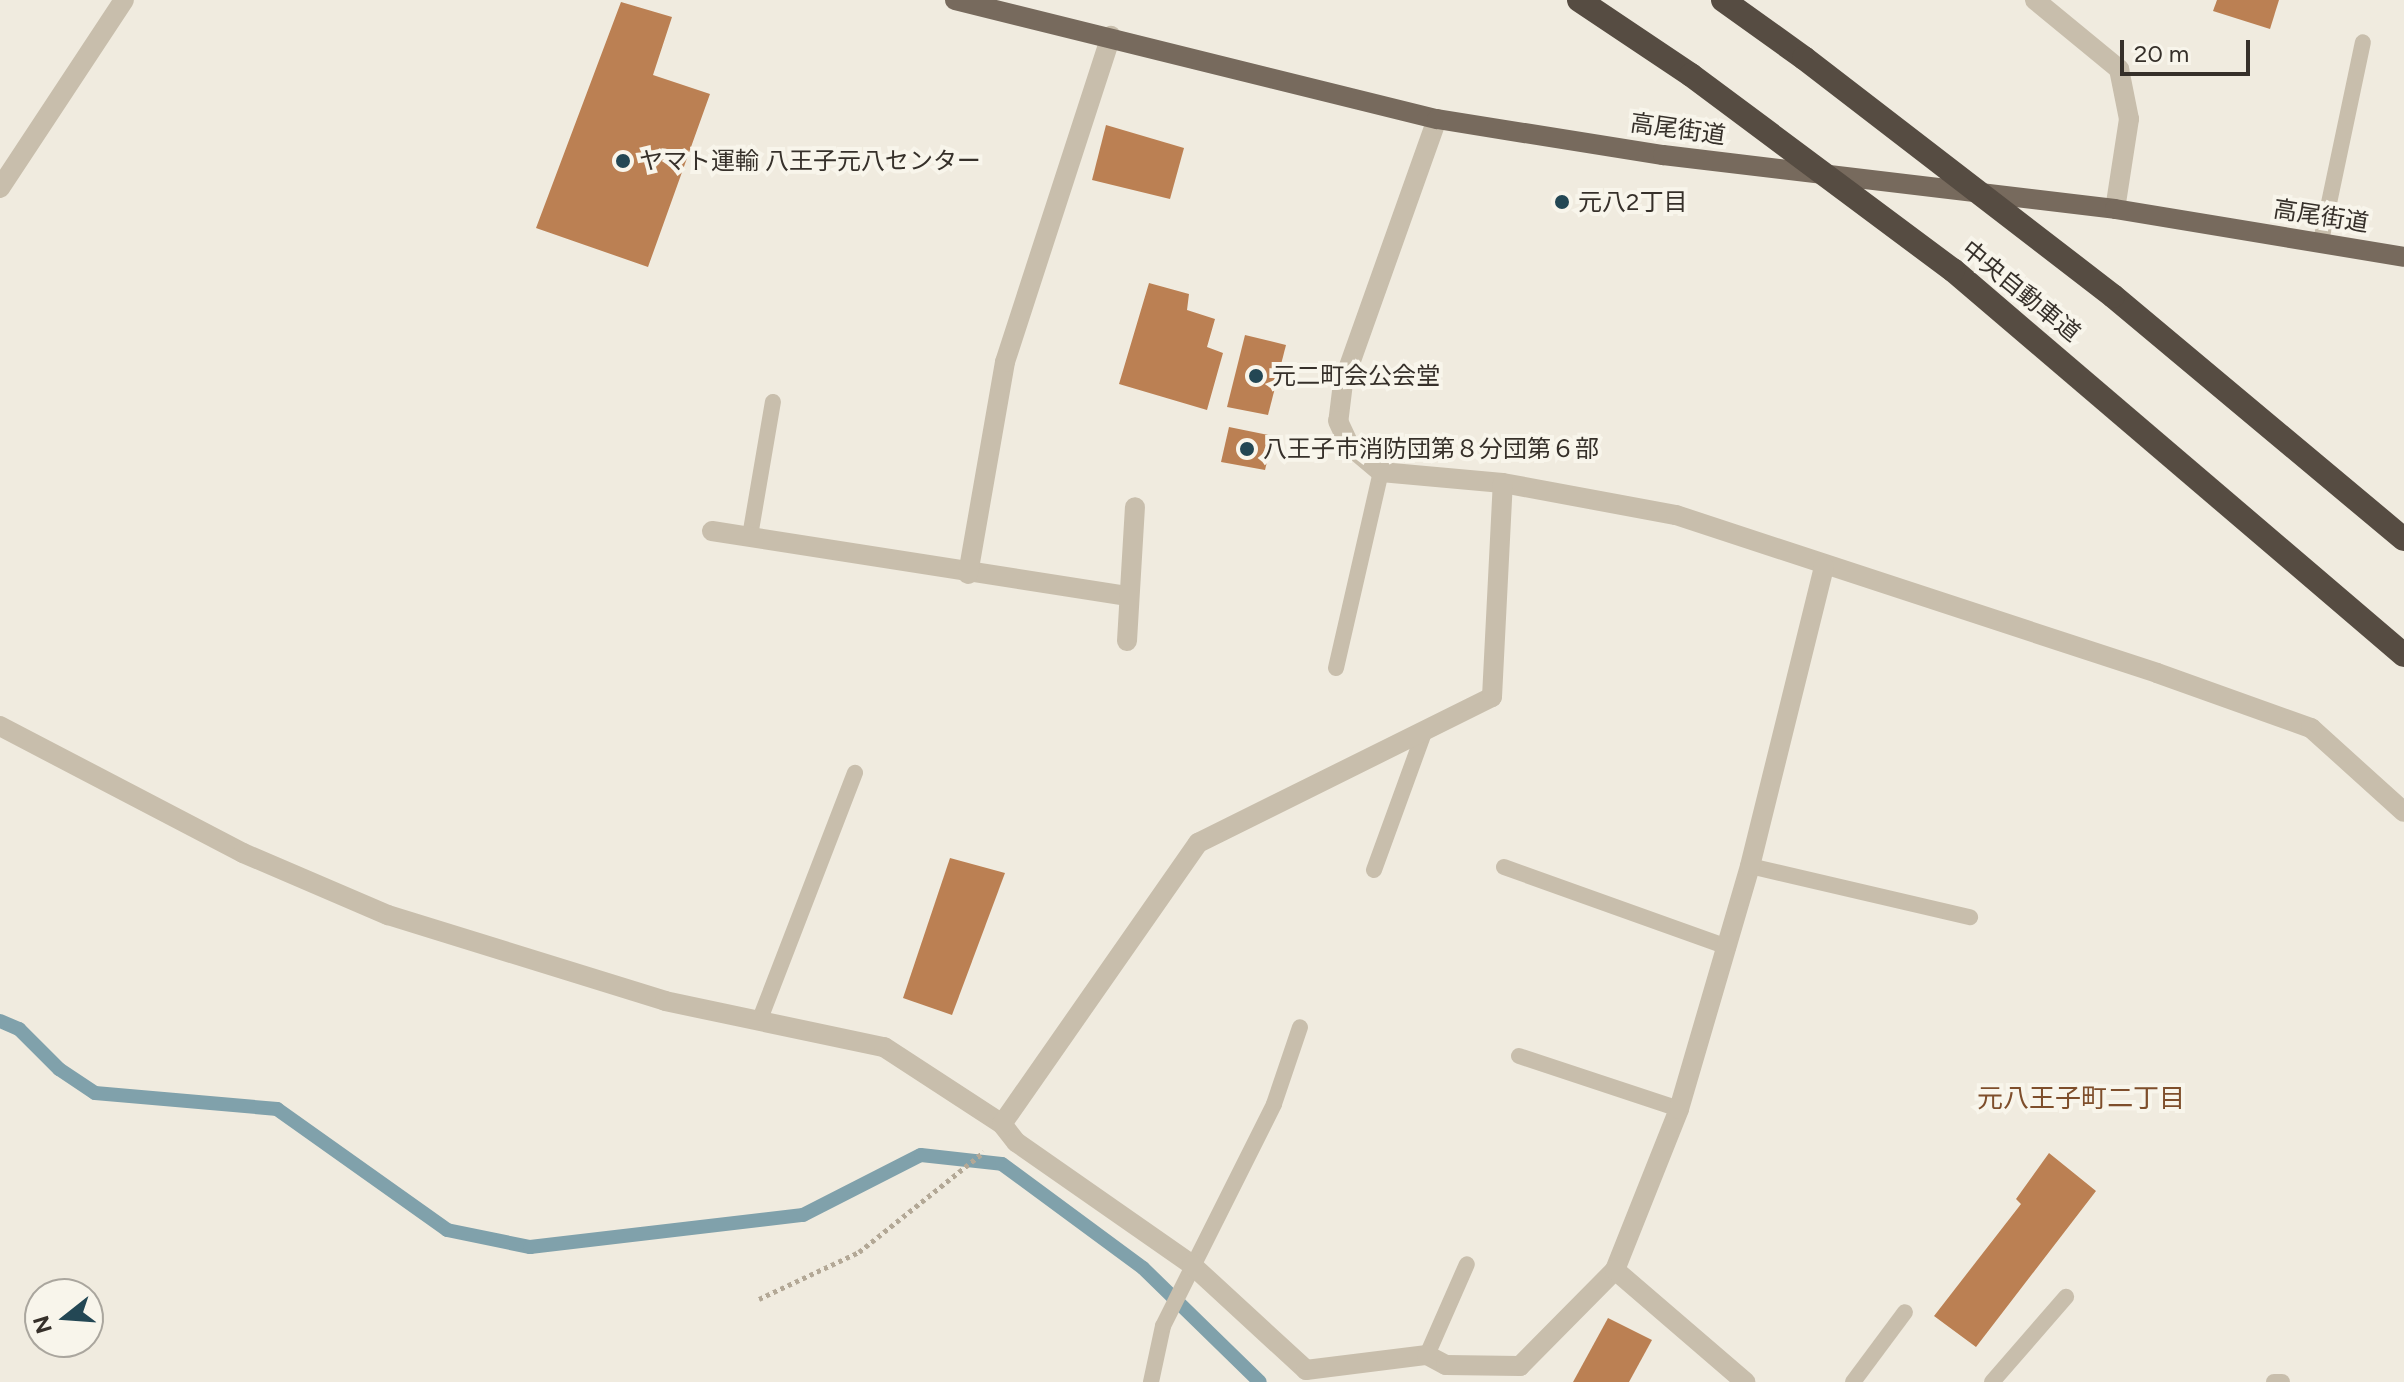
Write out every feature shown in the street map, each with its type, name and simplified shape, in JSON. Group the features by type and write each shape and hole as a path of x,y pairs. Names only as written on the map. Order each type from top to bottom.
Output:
{"highway":[{"name":"中央自動車道","path":"1579,0 1691,75 1953,270 2404,655"},
{"name":"中央自動車道","path":"1723,0 1804,58 2113,296 2404,539"}],"main road":[{"name":"高尾街道","path":"955,0 1111,36 1437,119 1663,155 2115,209 2404,257"}],"street":[{"path":"0,188 124,0"},
{"path":"2035,0 2119,69 2129,119 2115,209"},
{"path":"968,574 1005,362 1111,36"},
{"path":"1437,119 1343,383 1338,421 1349,445 1381,472 1503,483 1676,515 2311,728 2404,812"},
{"path":"1002,1124 1198,843 1492,697 1503,483"},
{"path":"1127,641 1135,507"},
{"path":"712,531 968,574 1128,596"},
{"path":"0,726 243,853 388,915 665,1001 884,1047 1002,1124 1016,1142 1188,1274 1306,1370 1427,1355 1446,1365 1520,1374 1615,1270 1679,1109 1750,866 1824,567"},
{"path":"1615,1270 1745,1382"}],"lane":[{"path":"2321,241 2363,42"},
{"path":"750,536 773,402"},
{"path":"1336,668 1381,472"},
{"path":"1374,870 1425,730"},
{"path":"760,1019 855,773"},
{"path":"1750,866 1970,917"},
{"path":"1504,867 1728,947"},
{"path":"1151,1382 1163,1326 1274,1104 1300,1027"},
{"path":"1519,1056 1679,1109"},
{"path":"1427,1355 1467,1264"},
{"path":"1992,1382 2066,1297"},
{"path":"1853,1382 1905,1312"},
{"path":"2274,1382 2282,1382"}],"path":[{"path":"759,1299 859,1252 987,1149"}],"building":[{"path":"2217,0 2279,0 2270,29 2213,11"},
{"name":"ヤマト運輸 八王子元八センター","path":"621,2 672,17 653,75 710,94 648,267 536,228"},
{"path":"1106,125 1184,148 1170,199 1092,180"},
{"path":"1149,283 1189,294 1187,310 1215,319 1207,347 1223,353 1207,410 1119,384"},
{"name":"元二町会公会堂","path":"1245,335 1286,345 1268,415 1227,407"},
{"name":"八王子市消防団第８分団第６部","path":"1229,427 1273,436 1265,470 1221,462"},
{"path":"950,858 1005,873 952,1015 903,998"},
{"path":"2049,1153 2096,1191 1976,1347 1934,1316 2021,1204 2016,1199"},
{"path":"1608,1318 1652,1340 1629,1382 1573,1382"}],"waterway":[{"path":"0,1021 19,1029 59,1069 95,1093 277,1109 447,1230 530,1247 803,1215 921,1155 1002,1164 1143,1268 1260,1382"}],"place":[{"name":"ヤマト運輸 八王子元八センター","path":"623,161"},
{"name":"元八2丁目","path":"1562,202"},
{"name":"元二町会公会堂","path":"1256,376"},
{"name":"八王子市消防団第８分団第６部","path":"1247,449"}],"district":[{"name":"元八王子町二丁目","path":"2081,1099"}]}
